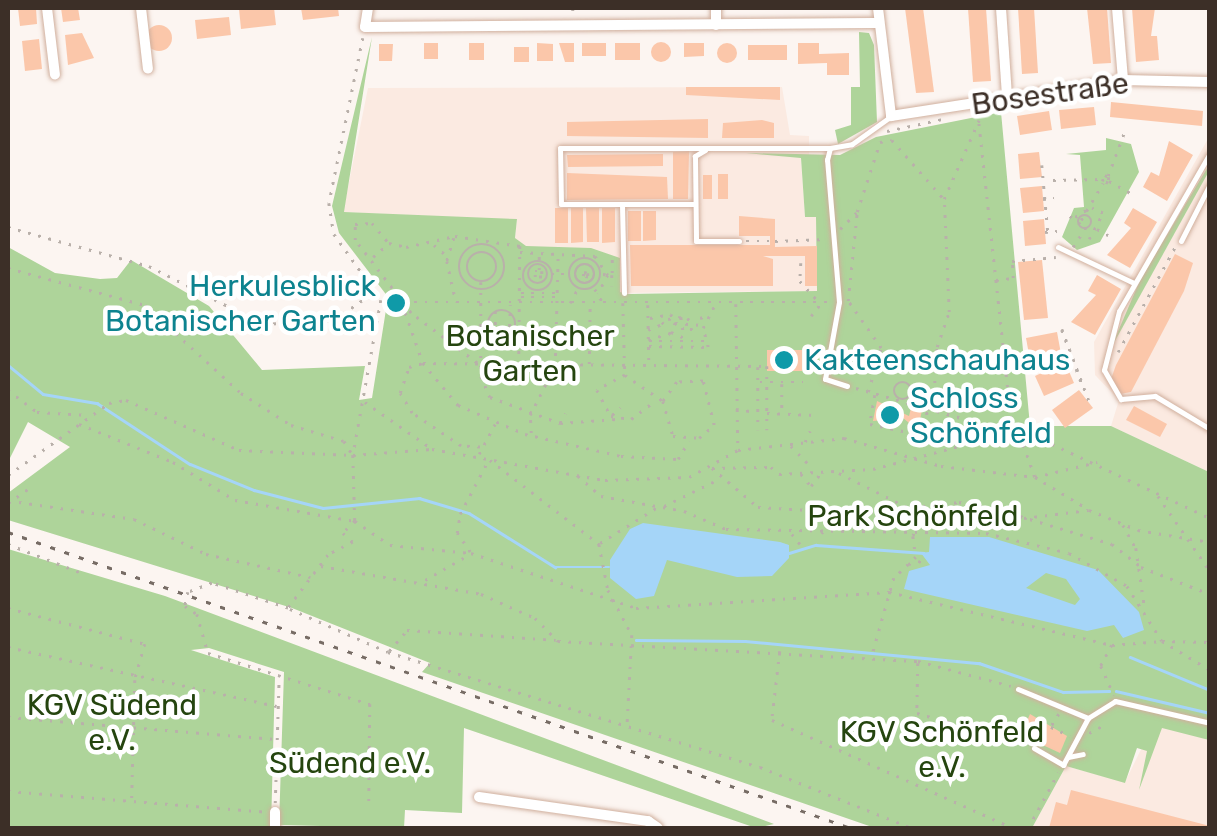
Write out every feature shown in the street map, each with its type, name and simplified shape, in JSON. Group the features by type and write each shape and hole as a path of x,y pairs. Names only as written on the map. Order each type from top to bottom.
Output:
{"street":[{"path":"48,8 55,75"},
{"path":"141,8 148,70"},
{"path":"368,8 365,27 878,23"},
{"path":"534,24 535,8"},
{"path":"716,8 716,24"},
{"path":"878,8 890,116"},
{"path":"1002,8 1008,96"},
{"path":"1118,8 1122,80"},
{"name":"Bosestraße","path":"890,116 1122,80 1210,82"},
{"path":"480,797 648,820 658,828"},
{"path":"273,812 274,828"}],"lane":[{"path":"695,204 561,204 560,148 830,148 852,144 890,116"},
{"path":"708,148 695,156 696,242 739,242"},
{"path":"830,148 824,182 839,302 824,383 848,386"},
{"path":"1210,153 1134,283 1106,350 1105,376 1121,399 1156,396 1210,429"},
{"path":"1181,242 1210,184"},
{"path":"622,204 624,293"},
{"path":"1058,247 1134,283"},
{"path":"1018,689 1088,718"},
{"path":"1034,748 1063,765 1088,718 1116,701 1210,723"},
{"path":"1068,757 1083,754"}],"path":[{"path":"288,608 319,566 353,542 343,533 355,521 352,456 381,300 334,234 329,203 365,27"},
{"path":"888,132 978,112"},
{"path":"875,395 870,424 922,435 949,312 944,199 979,118 1012,430"},
{"path":"1072,248 1124,134"},
{"path":"868,392 882,360 848,301 857,212 868,162 886,137 944,199"},
{"path":"1051,164 1041,165 1046,232 1057,231"},
{"path":"1053,180 1105,181 1132,194"},
{"path":"1044,199 1054,198"},
{"path":"739,242 832,239 857,212"},
{"path":"1084,220 1108,235"},
{"path":"1084,220 1089,240"},
{"path":"389,243 372,223 355,224 355,240 402,302 479,363"},
{"path":"8,226 149,266 263,324 334,320 375,292"},
{"path":"455,236 448,257 456,304"},
{"path":"372,260 389,243 431,243 455,236 498,240 520,252 571,253 594,258 610,275"},
{"path":"1105,376 1181,242"},
{"path":"431,243 448,257"},
{"path":"482,244 499,250 506,268 498,284 482,290 466,284 459,268 465,251 482,244"},
{"path":"481,282 497,267 481,252 468,270 481,282 479,363 490,398 560,424 615,425 616,418"},
{"path":"520,252 527,274 538,288 546,295 555,292 559,282 539,265"},
{"path":"539,252 539,265"},
{"path":"522,293 532,295 559,267 558,253"},
{"path":"571,253 577,261"},
{"path":"996,280 1013,278 1012,262 1056,257"},
{"path":"594,258 601,274 599,282 594,288 578,288 572,282 572,267 577,261 594,258"},
{"path":"612,258 612,286"},
{"path":"586,259 586,290"},
{"path":"586,259 586,290"},
{"path":"801,263 800,281 820,302"},
{"path":"527,274 539,265"},
{"path":"519,364 519,304 527,274 539,265"},
{"path":"531,435 530,415 555,366 555,292 550,274 539,265"},
{"path":"364,274 373,266"},
{"path":"572,282 599,266"},
{"path":"572,267 599,282"},
{"path":"8,268 145,305 240,393 291,425 344,442 352,456"},
{"path":"550,274 570,274"},
{"path":"601,274 610,275"},
{"path":"598,294 610,275"},
{"path":"538,288 538,304"},
{"path":"522,293 538,288 555,292"},
{"path":"570,304 578,288"},
{"path":"594,288 603,303"},
{"path":"612,294 612,303"},
{"path":"402,302 839,302"},
{"path":"402,302 422,363 444,394 495,424 621,456 678,459 689,441 714,425 703,381 704,365"},
{"path":"811,316 820,302"},
{"path":"624,303 625,375"},
{"path":"648,303 649,365"},
{"path":"708,341 704,326 716,303"},
{"path":"736,303 738,450"},
{"path":"495,304 495,324"},
{"path":"509,324 510,304"},
{"path":"590,304 590,366"},
{"path":"700,318 711,315"},
{"path":"681,317 687,338"},
{"path":"648,318 675,318"},
{"path":"664,338 671,332 675,318"},
{"path":"648,330 675,318 691,318 694,337"},
{"path":"495,324 509,324"},
{"path":"495,324 509,324"},
{"path":"495,324 509,324"},
{"path":"674,324 704,326"},
{"path":"1083,387 1063,351 1062,329 1091,406"},
{"path":"671,332 708,341"},
{"path":"649,342 694,337 703,332"},
{"path":"649,342 656,335 664,338"},
{"path":"649,342 708,341"},
{"path":"480,446 460,446 412,413 399,379 422,363 766,366 767,430"},
{"path":"758,366 758,430"},
{"path":"657,399 639,416 616,418 610,416 596,390 625,375 644,381 657,399 663,400"},
{"path":"689,441 668,430 663,400 677,382 703,381"},
{"path":"758,382 803,382"},
{"path":"782,382 782,413"},
{"path":"848,386 1019,432 1097,462 1210,518"},
{"path":"8,390 37,412 91,415"},
{"path":"752,390 758,391"},
{"path":"364,400 392,428 432,449"},
{"path":"9,474 109,403 134,402 224,448 352,456 432,449 576,475 660,480 711,467 738,450 857,438 910,455 1036,478 1089,510 1122,524 1210,542"},
{"path":"736,410 766,406"},
{"path":"610,416 620,408"},
{"path":"560,424 565,412"},
{"path":"767,413 815,415"},
{"path":"790,445 820,472 838,472 963,445 975,418"},
{"path":"79,424 174,462 235,500 355,521 390,545 471,553 615,603 889,592 1112,645 1210,642"},
{"path":"479,455 480,446 495,424"},
{"path":"805,444 810,431"},
{"path":"1019,432 1036,478"},
{"path":"471,553 459,539 460,514 489,458"},
{"path":"489,458 599,544 615,603 633,646 627,729"},
{"path":"1036,478 1097,462"},
{"path":"801,474 810,466"},
{"path":"711,467 801,474 811,486 820,472"},
{"path":"711,467 719,479 758,507 860,513"},
{"path":"838,472 925,516 913,546 916,557 906,563 889,592 872,658"},
{"path":"576,475 601,496 663,506 726,529 819,534 986,533 1070,553 1108,570 1144,605 1162,641 1210,670"},
{"path":"599,544 719,479"},
{"path":"20,502 30,487"},
{"path":"1158,495 1191,536 1210,571"},
{"path":"8,503 134,519 206,554 311,578"},
{"path":"819,534 860,513 902,504 970,503 1112,544 1141,567 1210,594"},
{"path":"1022,518 1089,510"},
{"path":"1122,524 1141,567 1144,605"},
{"path":"792,532 800,544"},
{"path":"8,544 82,573"},
{"path":"422,582 471,553"},
{"path":"906,563 925,560"},
{"path":"319,566 422,582 520,608 558,640"},
{"path":"369,803 370,704 208,652 197,614 185,606 188,592 212,583 288,608 388,652 760,767 912,828"},
{"path":"8,608 145,644 135,680 132,801"},
{"path":"388,652 407,630 633,646 780,650 918,662 1018,689"},
{"path":"1112,645 1101,666 1116,701"},
{"path":"8,647 135,680 278,706"},
{"path":"780,650 772,720 1013,828"},
{"path":"918,662 917,713 1034,748"},
{"path":"8,791 273,812 280,674"},
{"path":"1062,708 1051,727 1078,738 1104,725"},
{"path":"8,717 278,739"},
{"path":"1028,828 1063,765"}],"shaded area":[{"path":"782,87 790,135 809,136 809,158 801,159 805,217 816,216 817,291 620,293 523,245 515,238 517,220 343,212 368,88"},
{"path":"1209,137 1209,472 1111,426 1119,400 1095,375 1094,342"},
{"path":"1159,713 1209,730 1209,828 1032,828 1066,766 1125,782"}],"green space":[{"path":"859,32 869,33 874,45 877,122 838,144 835,130 851,125 851,87 860,87"},
{"path":"372,37 344,212 517,219 515,238 526,246 591,248 620,258 620,292 628,294 817,291 816,217 805,217 801,158 746,153 840,155 876,137 1001,112 1030,426 1111,426 1209,472 1209,740 1162,728 1139,790 1147,751 1137,748 1125,783 1066,766 1032,828 875,828 422,672 430,663 292,608 8,520 8,493 70,447 28,422 8,462 8,247 55,273 100,279 117,278 131,260 209,306 262,370 365,366 359,400 372,398 388,297 339,233 332,206"},
{"path":"1106,138 1131,144 1139,172 1100,242 1077,250 1062,237 1074,208 1084,207 1080,155 1066,154 1106,150"},
{"path":"1209,165 1209,171 1110,350 1141,278"},
{"name":"KGV Südend e.V.","path":"8,549 165,596 774,824 756,828 464,728 462,813 405,810 404,828 279,825 284,672 209,648 191,650 275,677 271,828 8,828"}],"water":[{"path":"643,523 780,542 789,545 789,558 772,576 737,577 667,560 654,596 636,599 610,578 610,560 630,529"},
{"path":"930,537 989,537 1098,570 1139,612 1144,630 1123,638 1114,625 1087,631 904,589 909,571 930,565 921,553 929,552","holes":["1046,573 1066,579 1080,599 1075,605 1026,588"]}],"building":[{"path":"18,8 36,8 37,24 20,26"},
{"path":"61,8 78,8 80,20 63,22"},
{"path":"274,8 276,25 241,29 239,9"},
{"path":"301,8 338,8 339,16 303,20"},
{"path":"905,8 923,8 934,92 916,93"},
{"path":"968,8 986,8 991,81 973,82"},
{"path":"1018,8 1034,8 1038,73 1022,74"},
{"path":"1087,8 1107,8 1111,63 1093,64"},
{"path":"1132,8 1155,8 1151,36 1157,36 1159,60 1136,62"},
{"path":"229,17 231,35 197,39 195,20"},
{"path":"159,25 168,29 172,38 168,47 159,51 150,47 146,38 150,29"},
{"path":"82,33 94,58 68,65 65,35"},
{"path":"39,39 42,69 25,71 22,41"},
{"path":"657,42 665,42 671,52 665,62 657,62 651,56 651,48"},
{"path":"424,43 438,43 438,59 424,59"},
{"path":"469,43 484,43 484,60 469,60"},
{"path":"537,43 553,44 553,61 537,61"},
{"path":"559,43 574,43 574,62 565,62"},
{"path":"582,43 606,43 606,56 582,56"},
{"path":"615,43 640,43 640,60 615,60"},
{"path":"684,43 704,43 704,56 684,57"},
{"path":"723,43 731,43 737,53 731,63 723,63 717,57 717,49"},
{"path":"798,43 819,43 819,54 849,53 849,75 827,75 827,63 798,64"},
{"path":"379,44 393,44 392,61 379,61"},
{"path":"748,45 787,45 787,60 748,60"},
{"path":"514,47 529,47 529,62 514,62"},
{"path":"686,87 780,87 780,100 686,95"},
{"path":"1111,102 1203,111 1202,126 1110,117"},
{"path":"1094,107 1096,125 1061,129 1059,110"},
{"path":"1049,111 1052,130 1020,135 1017,116"},
{"path":"708,119 708,138 567,136 567,122"},
{"path":"723,123 774,123 774,138 722,138"},
{"path":"1169,141 1193,155 1167,201 1143,187 1151,172 1159,176"},
{"path":"689,151 688,199 673,199 673,152"},
{"path":"1039,152 1042,177 1020,179 1018,154"},
{"path":"663,154 663,166 568,167 567,155"},
{"path":"567,173 667,177 668,199 567,200"},
{"path":"718,174 728,174 728,199 718,199"},
{"path":"703,175 712,175 712,199 703,199"},
{"path":"1042,186 1044,211 1023,213 1020,188"},
{"path":"555,208 568,208 568,243 555,243"},
{"path":"571,208 583,208 583,242 571,243"},
{"path":"586,208 599,208 599,242 587,242"},
{"path":"602,208 615,208 615,242 602,243"},
{"path":"1133,208 1157,222 1130,268 1107,255 1131,228 1124,223"},
{"path":"628,211 641,211 641,241 628,241"},
{"path":"643,211 656,211 656,240 643,241"},
{"path":"739,216 775,219 775,247 817,246 817,286 805,286 805,256 763,256 773,259 773,286 631,286 630,245 770,245 770,236 739,236"},
{"path":"1044,219 1046,244 1025,246 1023,221"},
{"path":"1175,254 1193,263 1184,291 1131,392 1120,394 1110,382 1116,365"},
{"path":"1042,260 1048,318 1024,320 1018,262"},
{"path":"1097,275 1121,289 1095,335 1071,322 1096,295 1088,291"},
{"path":"1057,332 1061,354 1030,360 1026,338"},
{"name":"Kakteenschauhaus","path":"767,350 802,350 802,371 767,371"},
{"path":"1065,362 1074,383 1044,396 1035,376"},
{"path":"1079,390 1093,408 1065,428 1052,410"},
{"name":"Schloss Schönfeld","path":"877,401 909,416 911,408 922,410 918,430 903,418 873,421"},
{"path":"1134,406 1167,424 1160,437 1126,420"},
{"path":"1030,714 1067,736 1060,753 1021,735"},
{"path":"1071,790 1210,828 1049,828 1056,802 1067,805"}],"waterway":[{"path":"8,365 43,394 97,403 190,464 254,490 323,508 419,498 469,513 555,567 609,567"},
{"path":"789,553 816,545 924,553"},
{"path":"636,640 745,641 979,663 1063,692 1109,691"},
{"path":"1130,657 1210,690"},
{"path":"1116,691 1210,713"}],"railway":[{"path":"8,532 851,828"}],"place":[{"name":"Herkulesblick Botanischer Garten","path":"396,303"},
{"name":"Kakteenschauhaus","path":"784,360"},
{"name":"Schloss Schönfeld","path":"890,415"}],"park label":[{"name":"Botanischer Garten","path":"530,353"},
{"name":"Park Schönfeld","path":"913,516"},
{"name":"KGV Schönfeld e.V.","path":"942,749"},
{"name":"Südend e.V.","path":"350,763"}]}
